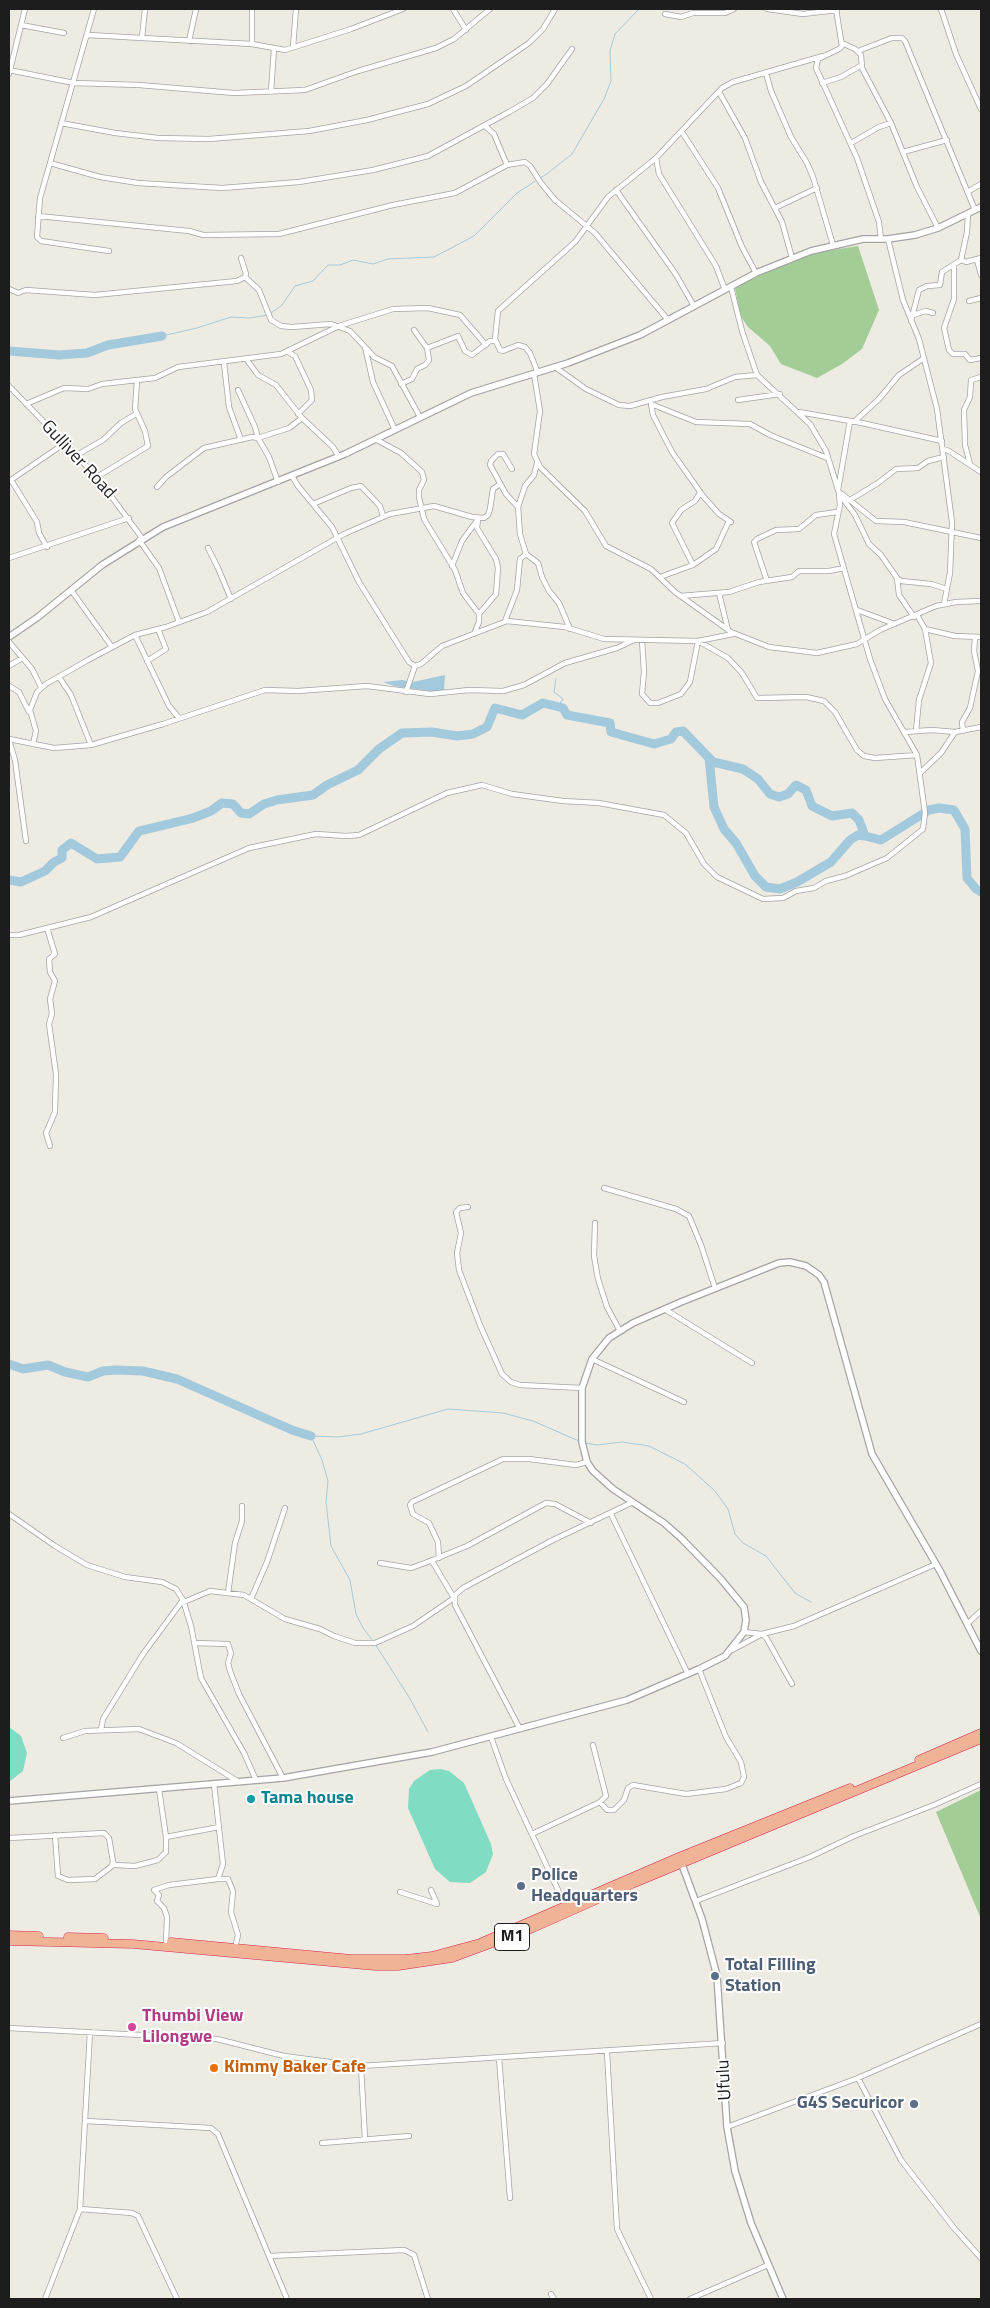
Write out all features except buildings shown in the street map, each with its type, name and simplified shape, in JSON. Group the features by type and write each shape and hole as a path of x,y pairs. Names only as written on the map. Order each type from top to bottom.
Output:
{"highway":[{"name":"M1","path":"9,1935 166,1942 352,1959 420,1958 480,1943 981,1733"},
{"name":"M1","path":"9,1941 133,1944 334,1964 398,1966 452,1958 483,1948 680,1860 981,1739"}],"street":[{"path":"25,9 9,71 74,83 139,85 234,93 310,89 330,80 436,48 454,39 490,9"},
{"path":"94,9 40,198 38,240 110,250"},
{"path":"142,38 145,9"},
{"path":"189,42 196,9"},
{"path":"252,9 252,44"},
{"path":"293,47 296,9"},
{"path":"88,35 252,44 285,50 351,29 403,9"},
{"path":"453,9 466,30"},
{"path":"61,123 115,133 158,138 209,139 309,131 367,120 428,104 466,86 529,43 543,29 555,9"},
{"path":"665,14 681,17 693,13 725,13 734,9"},
{"path":"495,342 498,311 551,266 588,227 608,197 656,158 719,92 733,82 822,56 839,49 842,43 837,9 803,14 767,9"},
{"path":"941,9 956,54 981,109"},
{"path":"21,25 64,33"},
{"path":"9,637 38,617 102,565 163,527 339,457 471,393 556,367 615,345 668,320 756,273 792,258 863,239 888,239 915,235 938,228 978,208 902,38 892,38 858,51 842,43"},
{"path":"271,92 274,48"},
{"path":"50,163 100,177 138,183 222,188 278,184 373,170 425,157 485,126 533,98 547,84 572,49"},
{"path":"858,51 862,65 891,124 917,187 938,228"},
{"path":"822,56 816,63 817,73 851,143 879,222 881,239"},
{"path":"822,84 862,65"},
{"path":"766,73 771,91 791,137 807,163 817,188 833,246"},
{"path":"719,92 744,138 761,182 775,208 792,258"},
{"path":"851,143 883,125 891,124"},
{"path":"485,126 494,134 507,165"},
{"path":"682,132 718,188 742,247 756,273"},
{"path":"903,152 947,140"},
{"path":"656,158 659,174 716,266 725,290"},
{"path":"38,216 203,235 279,234 392,205 455,193 507,165 525,162 529,164 555,200 588,227 668,320"},
{"path":"969,191 981,184"},
{"path":"775,208 817,188"},
{"path":"616,190 675,272 694,306"},
{"path":"912,318 920,290 927,286 940,285 942,272 961,260 967,232 968,214"},
{"path":"888,239 903,300 912,318 935,396 944,450 952,533 944,604"},
{"path":"241,258 245,265 244,277"},
{"path":"961,260 966,262 979,259 981,275"},
{"path":"954,265 954,299 944,328 949,350 953,354 964,354 970,360 981,358"},
{"path":"9,289 18,292 26,290 95,295 237,281 244,277"},
{"path":"244,277 259,290 271,320 281,326 292,327 321,324 339,326 350,331 374,357 391,364 420,417"},
{"path":"731,287 742,331 757,375 780,394 815,431 827,458 838,491 855,515 869,544 881,555 897,578 899,595 925,629 930,663 919,700 916,731"},
{"path":"969,301 981,298"},
{"path":"26,404 64,388 86,390 102,384 155,378 178,367 204,362 224,363 288,352 339,326 392,309 428,308 462,316 486,345"},
{"path":"912,318 926,311 933,313"},
{"path":"401,384 412,379 417,369 427,363 429,356 427,348 414,330"},
{"path":"427,348 457,336 464,351 472,355 492,340 503,351 518,346 524,347 530,353 536,373 540,411 534,442 537,463 534,475 525,486 518,507 520,534 526,554 538,563 542,577 549,591 559,603 570,629"},
{"path":"365,347 373,382 395,430"},
{"path":"288,352 295,356 311,390 312,400 298,414"},
{"path":"9,935 91,917 116,908 168,882 249,848 316,834 359,835 434,798 460,789 482,786 512,794 563,801 599,803 664,815 686,833 704,864 716,877 750,895 773,900 783,898 796,891 814,888 826,881 845,876 888,858 915,838 923,829 925,823 917,755 885,699 870,659 834,534 838,512 838,491 852,421 879,399 898,375 924,358"},
{"path":"247,360 258,376 276,385 298,414 333,447 339,457"},
{"path":"224,363 229,408 241,440"},
{"path":"556,367 579,385 619,405 634,406 706,390 735,378 757,375"},
{"path":"970,464 965,446 964,410 969,400 971,380 981,377"},
{"path":"97,477 147,448 145,431 136,414 134,402 137,380"},
{"name":"Gulliver Road","path":"9,386 77,455 129,518 159,568 179,622"},
{"path":"238,390 256,427 258,438 269,457 278,482"},
{"path":"9,396 14,392"},
{"path":"738,400 780,394"},
{"path":"650,402 696,422 750,424 770,435 827,458"},
{"path":"650,402 653,416 672,452 700,493 719,514 730,522 717,548 693,565 660,577"},
{"path":"797,412 852,421 942,441"},
{"path":"77,455 103,440 136,414"},
{"path":"157,488 166,478 204,448 258,438 288,428 302,418"},
{"path":"377,440 401,453 422,472 424,480 419,490 419,497 427,526 452,566 463,593 479,614 479,622 474,634"},
{"path":"46,547 39,533 37,522 11,480 65,443"},
{"path":"944,450 950,450 981,472"},
{"path":"512,469 503,454 494,457 490,465 500,484 518,507"},
{"path":"850,500 878,483 896,469 918,468 934,459 944,457"},
{"path":"537,463 585,511 606,546 651,569 680,596 728,631 769,647 812,653 857,644 895,624 944,604 981,601"},
{"path":"292,476 339,538 359,582 409,662 415,666"},
{"path":"452,566 462,541 478,519 488,515 493,489 500,484"},
{"path":"313,504 351,488 361,486 380,506 383,516"},
{"path":"838,491 861,512 876,521 904,522 981,538"},
{"path":"693,565 672,523 680,510 695,501 700,493"},
{"path":"30,714 32,701 41,687 112,647 135,635 202,614 231,599 264,578 383,516 434,506 478,519"},
{"path":"767,581 754,542 757,539 776,530 799,529 816,515 838,512"},
{"path":"9,558 129,518"},
{"path":"478,519 477,528 496,559 498,568 496,594 479,614"},
{"path":"208,548 231,599"},
{"path":"505,622 517,590 520,559 526,554"},
{"path":"680,596 719,593 792,577 800,571 829,571 844,568"},
{"path":"897,578 932,584 947,589"},
{"path":"71,590 112,647"},
{"path":"719,593 728,631"},
{"path":"857,610 895,624"},
{"path":"415,666 421,664 442,646 505,622 570,629 593,637 634,640 698,641 736,634"},
{"path":"147,661 166,649 158,629"},
{"path":"925,629 975,638 981,637"},
{"path":"135,635 170,706 179,718"},
{"path":"963,731 962,722 970,708 978,671 974,650 975,638"},
{"path":"26,841 15,760 9,740 63,748 91,746 265,690 298,691 367,686 406,692 440,694 469,690 503,691 524,685 565,663 617,648 634,640"},
{"path":"642,640 644,672 642,694 650,703 658,703 682,694 690,682 698,641"},
{"path":"698,641 728,658 742,673 757,698 806,697 824,701 835,712 856,750 864,756 875,758 917,755"},
{"path":"9,642 41,687"},
{"path":"9,666 22,658"},
{"path":"406,692 415,666"},
{"path":"59,677 71,694 91,746"},
{"path":"9,686 19,692 30,714 36,731 33,744"},
{"path":"905,732 955,732 981,727"},
{"path":"920,773 941,754 955,732"},
{"path":"47,928 55,954 49,959 50,972 55,981 50,999 52,1014 49,1024 56,1074 55,1112 46,1133 50,1146"},
{"path":"604,1188 681,1211 689,1216 702,1245 715,1288"},
{"path":"468,1207 460,1208 456,1212 461,1233 457,1253 459,1270 480,1325 502,1374 511,1382 520,1385 582,1388"},
{"path":"595,1223 594,1256 598,1279 607,1307 620,1331"},
{"path":"732,1650 744,1632 746,1620 745,1611 733,1592 681,1538 600,1478 586,1462 580,1425 582,1388 592,1360 609,1338 620,1331 715,1288 778,1263 799,1263 819,1275 827,1290 872,1454 936,1564 981,1651"},
{"path":"666,1310 752,1363"},
{"path":"592,1360 684,1402"},
{"path":"439,1558 438,1542 428,1523 412,1514 412,1502 503,1459 529,1459 576,1465 586,1462"},
{"path":"101,1730 103,1719 142,1654 183,1601 210,1592 228,1592 244,1595 285,1619 320,1629 355,1643 364,1644 382,1641 413,1626 454,1598 463,1588 633,1502"},
{"path":"380,1563 410,1568 432,1561 467,1546 546,1503 552,1503 591,1523"},
{"path":"228,1592 237,1537 242,1521 242,1506"},
{"path":"251,1600 268,1562 285,1508"},
{"path":"9,1514 55,1546 88,1565 111,1574 170,1585 176,1589 183,1601 195,1643 201,1678 244,1753 256,1780"},
{"path":"611,1514 688,1674"},
{"path":"432,1561 454,1598 520,1729"},
{"path":"9,1801 283,1778 432,1752 491,1737 627,1700 699,1670 762,1634 794,1626 936,1564"},
{"path":"968,1623 981,1611"},
{"path":"744,1632 762,1634 770,1643 792,1684"},
{"path":"195,1643 228,1644 231,1653 228,1663 239,1694 283,1778"},
{"path":"600,1802 608,1810 614,1810 624,1800 628,1788 633,1785 686,1794 732,1788 743,1780 742,1762 726,1738 699,1670"},
{"path":"63,1738 71,1734 101,1730 139,1729 176,1743 239,1782"},
{"path":"491,1737 506,1779 566,1907"},
{"path":"532,1834 600,1802 606,1796 607,1792 593,1744"},
{"path":"214,1784 223,1864 218,1879"},
{"path":"696,1902 810,1857 854,1836 934,1805 981,1784"},
{"path":"112,1862 119,1867 158,1860 166,1852 166,1838 159,1789"},
{"path":"166,1838 219,1827"},
{"path":"9,1838 56,1834 104,1833 109,1838 112,1866 95,1879 68,1880 58,1876 56,1834"},
{"name":"Ufulu","path":"680,1860 696,1902 717,1976 723,2043 727,2127 743,2198 782,2299"},
{"path":"166,1942 167,1918 164,1908 157,1901 159,1898 154,1890 169,1885 228,1879 233,1891 231,1912 238,1935 236,1948"},
{"path":"400,1892 437,1904 431,1890"},
{"path":"727,2127 858,2078 981,2024"},
{"path":"9,2028 217,2039 284,2056 361,2066 607,2052 723,2043"},
{"path":"44,2299 80,2209 90,2032"},
{"path":"607,2052 616,2223 620,2236 651,2299"},
{"path":"499,2058 510,2198"},
{"path":"361,2066 365,2139"},
{"path":"858,2078 901,2160 954,2228 981,2258"},
{"path":"86,2121 211,2128 218,2134 286,2299"},
{"path":"322,2143 409,2136"},
{"path":"80,2209 132,2213 138,2216 176,2299"},
{"path":"269,2256 404,2250 414,2255 428,2299"},
{"path":"690,2299 768,2265"}],"green space":[{"path":"858,246 879,310 862,349 842,364 817,378 781,364 770,346 748,327 740,315 735,287 808,254"},
{"path":"9,1727 21,1736 27,1753 23,1771 9,1782"},
{"path":"440,1769 449,1771 464,1783 491,1844 493,1854 486,1872 470,1883 450,1882 435,1869 408,1808 409,1789 414,1781 430,1770"},
{"path":"981,1790 981,1919 936,1812"}],"water":[{"path":"445,675 444,691 436,692 394,686 383,682 402,680 413,682"}],"waterway":[{"path":"271,313 282,305 295,286 313,281 328,265 340,265 353,260 373,264 388,259 434,257 474,236 517,193 548,173 572,154 604,99 611,81 610,51 615,34 639,9"},
{"path":"162,336 197,328 231,317 250,318 268,315"},
{"path":"9,351 59,355 87,353 108,345 162,336"},
{"path":"556,679 554,692 563,699 558,706"},
{"path":"9,880 21,882 45,871 54,862 62,858 62,850 71,843 97,859 120,857 139,831 193,818 211,811 222,803 233,804 241,813 249,814 264,804 277,800 313,795 327,785 358,770 379,749 402,733 432,732 457,736 473,734 487,727 495,708 522,715 543,703 563,708 567,715 610,723 611,732 654,744 671,739 676,732 683,731 713,762 743,769 758,779 770,794 779,797 788,794 796,785 806,790 812,806 832,816 852,813 859,820 865,836 881,840 929,810 939,808 954,810 965,829 967,878 981,892"},
{"path":"709,758 714,807 724,829 736,843 755,876 766,887 780,889 797,882 831,862 850,840 858,835 865,836"},
{"path":"9,1364 23,1369 48,1365 65,1372 88,1377 103,1371 116,1370 143,1371 177,1379 292,1430 311,1436"},
{"path":"312,1436 338,1437 361,1434 448,1409 503,1413 533,1421 579,1441"},
{"path":"311,1436 322,1460 328,1481 326,1502 331,1546 350,1580 356,1614 363,1628 373,1641"},
{"path":"585,1443 597,1445 622,1442 649,1446 685,1464 715,1491 728,1509 735,1534 743,1543 766,1556 795,1593 811,1602"},
{"path":"375,1644 409,1697 428,1732"}],"place":[{"name":"Tama house","path":"251,1799"},
{"name":"Police Headquarters","path":"521,1886"},
{"name":"Total Filling Station","path":"715,1976"},
{"name":"Thumbi View Lilongwe","path":"132,2027"},
{"name":"Kimmy Baker Cafe","path":"214,2068"},
{"name":"G4S Securicor","path":"914,2104"}]}
